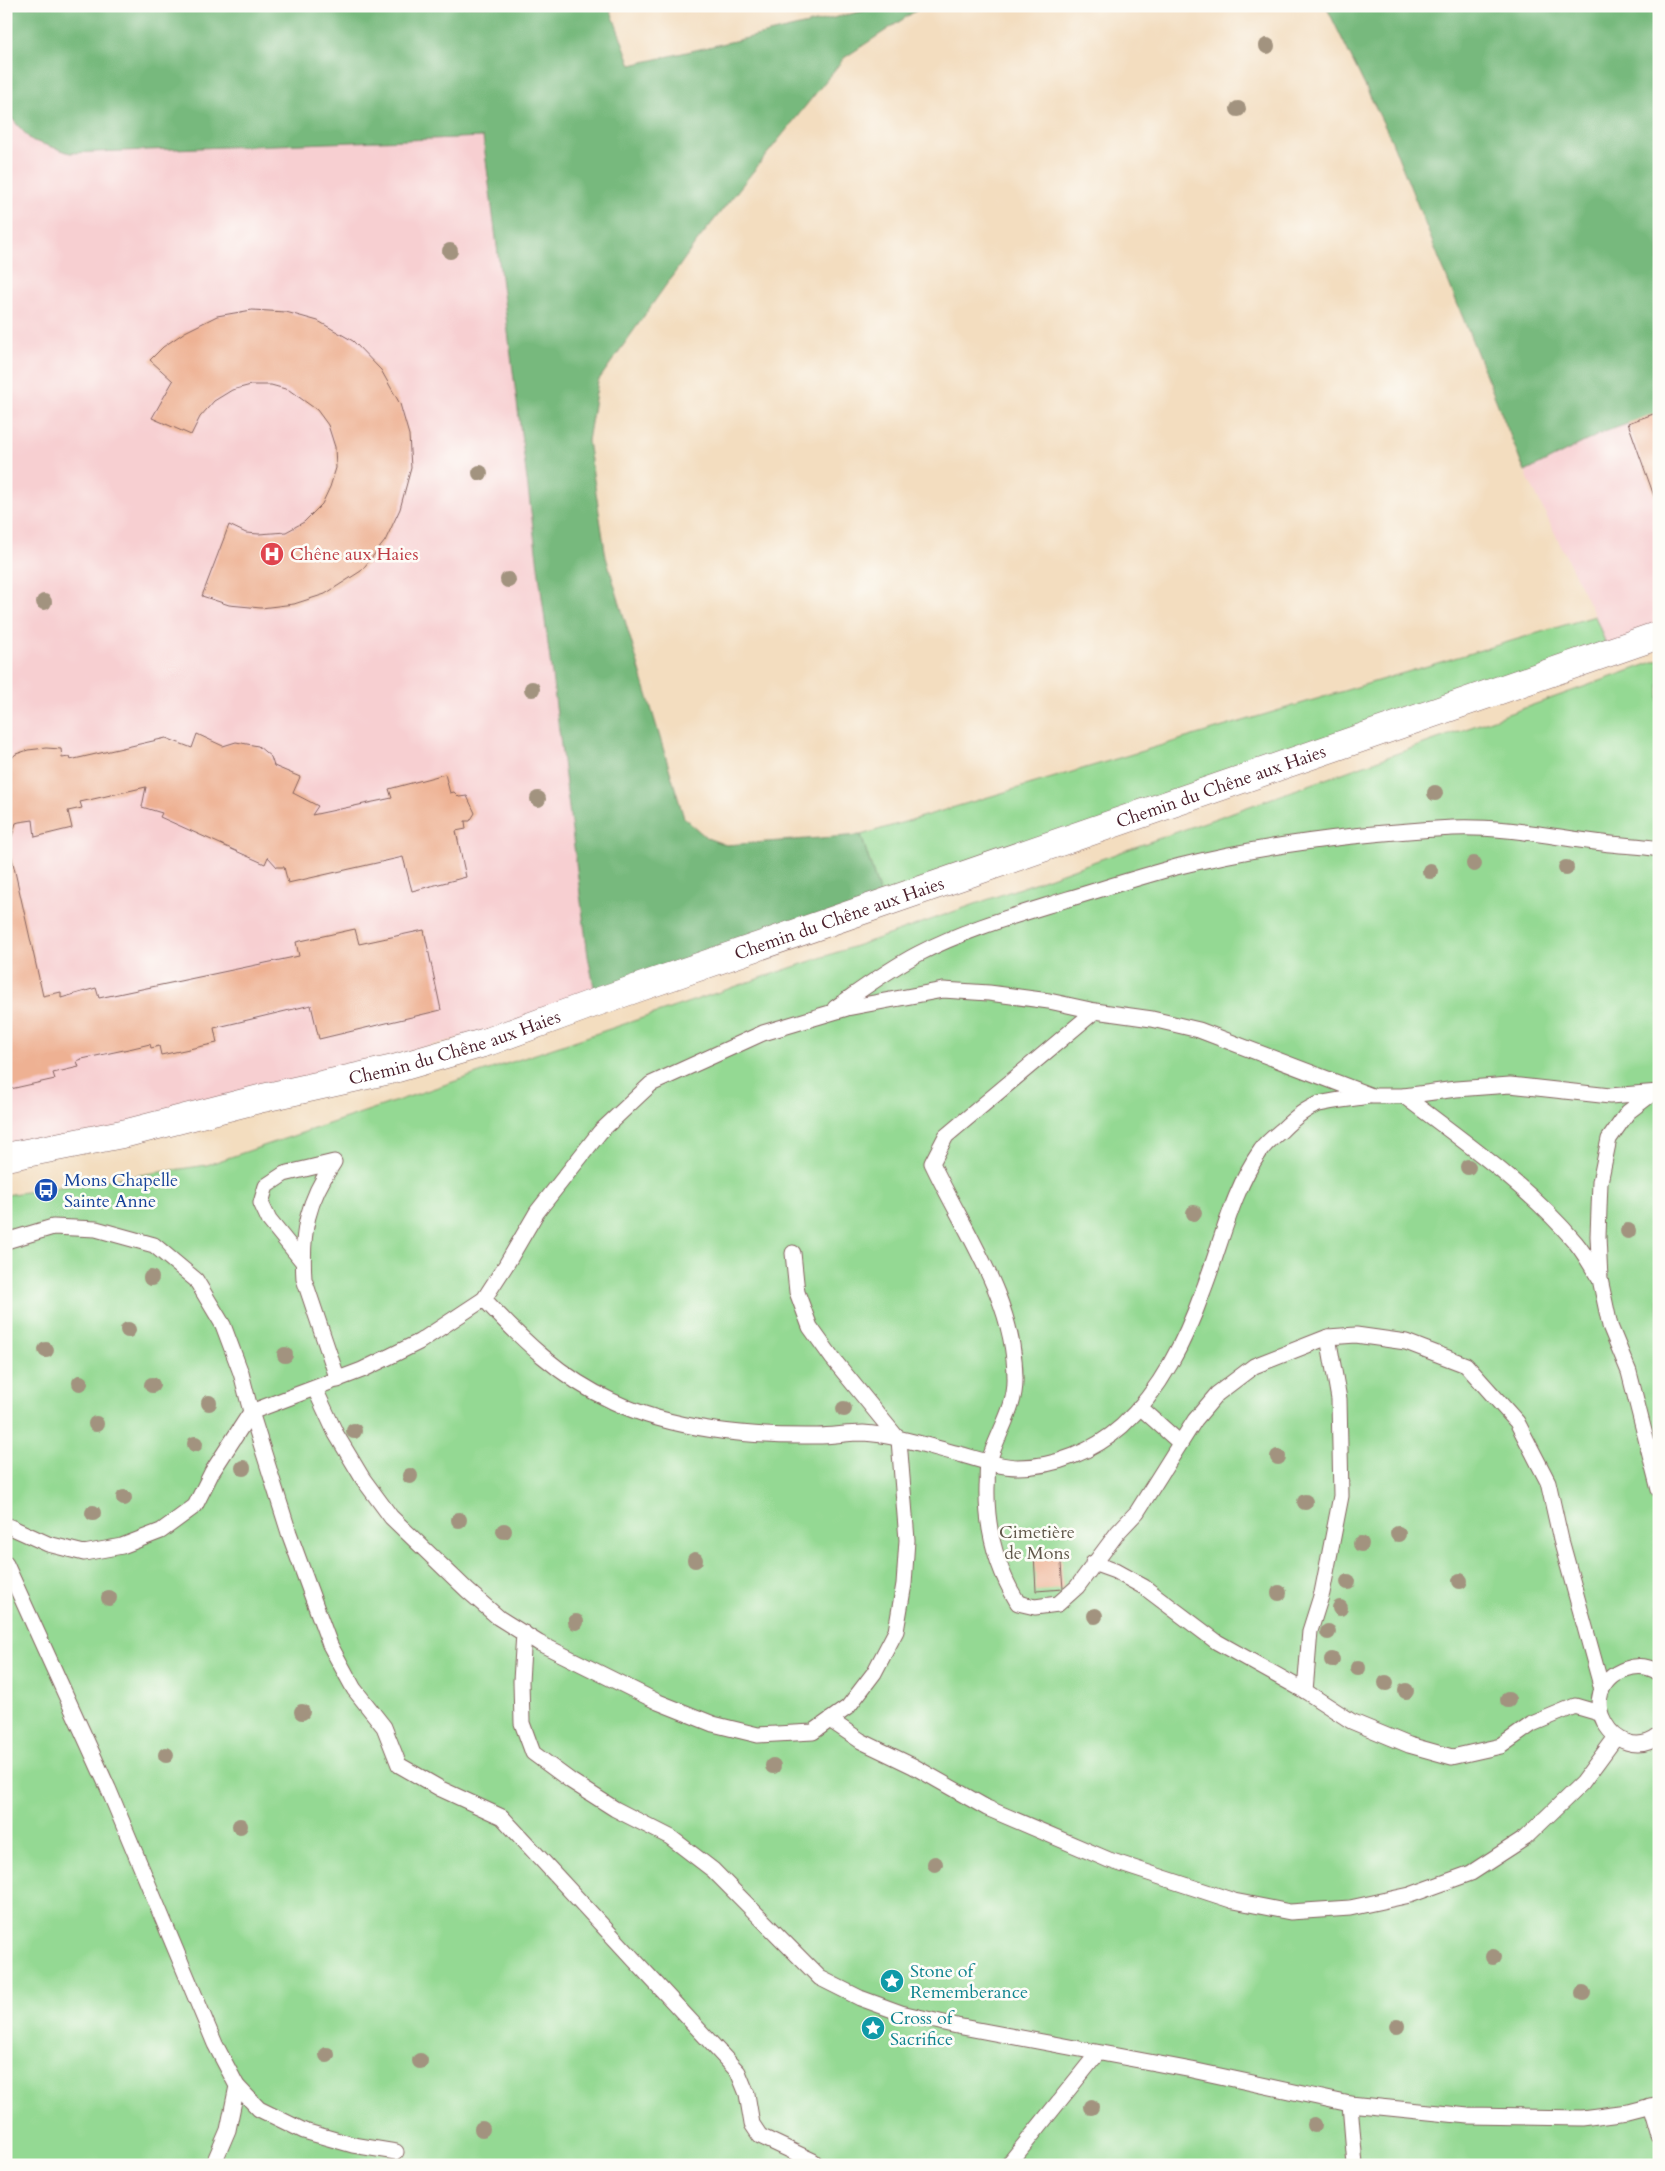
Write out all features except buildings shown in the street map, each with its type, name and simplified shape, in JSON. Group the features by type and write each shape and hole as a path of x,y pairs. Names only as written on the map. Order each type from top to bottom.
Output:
{"street":[{"name":"Chemin du Chêne aux Haies","path":"6,1157 127,1133 263,1098 394,1070 490,1041 606,999 1659,635"}],"lane":[{"path":"830,1012 872,981 918,954 957,936 1009,917 1182,866 1340,838 1454,828 1544,834 1604,844 1659,849"},
{"path":"6,1525 48,1544 84,1553 122,1546 161,1531 195,1506 216,1465 251,1412 338,1380 419,1342 484,1298 506,1266 537,1212 600,1132 651,1084 763,1033 830,1012 943,990 1032,999 1152,1019 1199,1030 1372,1096"},
{"path":"1095,1011 946,1136 932,1163 991,1280 1009,1330 1016,1378 1011,1409 988,1463 987,1504 989,1534 1009,1587 1018,1602 1035,1607 1058,1604 1077,1588 1093,1563 1137,1512 1194,1420 1218,1394 1254,1366 1328,1337 1356,1335 1406,1342 1466,1365 1517,1422 1548,1482 1561,1540 1602,1689 1599,1713 1604,1726 1616,1737 1637,1744 1659,1736"},
{"path":"484,1298 516,1334 564,1373 612,1401 653,1416 739,1433 820,1436 863,1434 899,1440 988,1463 1018,1467 1056,1462 1091,1448 1121,1427 1150,1396 1171,1364 1204,1291 1221,1236 1243,1184 1262,1149 1295,1117 1318,1104 1372,1096 1404,1096 1456,1089 1510,1085 1610,1096 1657,1092"},
{"path":"1657,1092 1628,1112 1608,1138 1600,1182 1598,1236 1600,1280 1610,1326 1629,1372 1659,1490"},
{"path":"1404,1096 1489,1162 1531,1198 1576,1244 1600,1280"},
{"path":"303,1262 269,1220 261,1203 266,1186 284,1174 334,1162 318,1184 302,1249 303,1262 304,1279 312,1308 338,1380"},
{"path":"6,1241 53,1227 96,1229 154,1245 196,1280 222,1325 241,1373 251,1412 308,1588 330,1645 354,1689 384,1727 399,1766 441,1789 502,1817 738,2072 747,2094 752,2124 760,2136 814,2161 817,2165"},
{"path":"315,1389 336,1434 363,1479 391,1517 499,1618 524,1633 658,1702 713,1724 758,1735 813,1732 848,1707 874,1673 896,1630 904,1584 907,1540 899,1440 833,1360 810,1326 796,1292 793,1253"},
{"path":"1305,1691 1310,1631 1322,1593 1341,1496 1339,1399 1328,1337"},
{"path":"1140,1407 1179,1442"},
{"path":"1093,1563 1115,1571 1144,1587 1217,1642 1305,1691 1351,1721 1409,1745 1452,1756 1501,1746 1532,1724 1575,1706 1599,1713"},
{"path":"6,1564 108,1788 215,2044 237,2086 259,2109 304,2131 354,2145 396,2152"},
{"path":"524,1633 521,1682 522,1723 533,1753 571,1781 615,1809 670,1837 713,1870 820,1978 860,1998 901,2013 1097,2054 1192,2070 1350,2104 1468,2116 1526,2118 1582,2118 1628,2112 1654,2105 1659,2137"},
{"path":"1602,1689 1616,1672 1634,1666 1659,1673"},
{"path":"830,1720 862,1741 913,1766 987,1808 1109,1860 1234,1901 1290,1912 1350,1908 1410,1895 1470,1873 1526,1838 1582,1783 1616,1737"},
{"path":"1008,2165 1097,2054"},
{"path":"213,2165 228,2130 237,2086"},
{"path":"1350,2104 1355,2165"}],"shaded area":[{"path":"1652,6 1659,6 1659,35 1656,33"},
{"name":"Chêne aux Haies","path":"6,112 31,140 70,153 483,137 588,956 597,1002 6,1157"},
{"path":"1659,413 1659,635 1609,652 1595,616 1525,472 1604,432"}],"green space":[{"path":"6,6 609,6 631,65 885,6 923,6 844,58 695,244 598,381 588,441 606,557 684,818 707,838 726,845 861,835 883,904 597,1002 588,956 483,137 70,153 31,140 6,112"},
{"path":"1326,6 1652,6 1656,33 1659,35 1659,413 1604,432 1525,472 1391,139"},
{"path":"1595,616 1609,652 883,904 861,835"},
{"name":"Cimetière de Mons","path":"1659,660 1659,2165 6,2165 6,1195 207,1165 894,933"}],"place":[{"name":"Chêne aux Haies","path":"272,554"},
{"name":"Mons Chapelle Sainte Anne","path":"46,1190"},
{"name":"Stone of Rememberance","path":"892,1981"},
{"name":"Cross of Sacrifice","path":"873,2028"}]}
